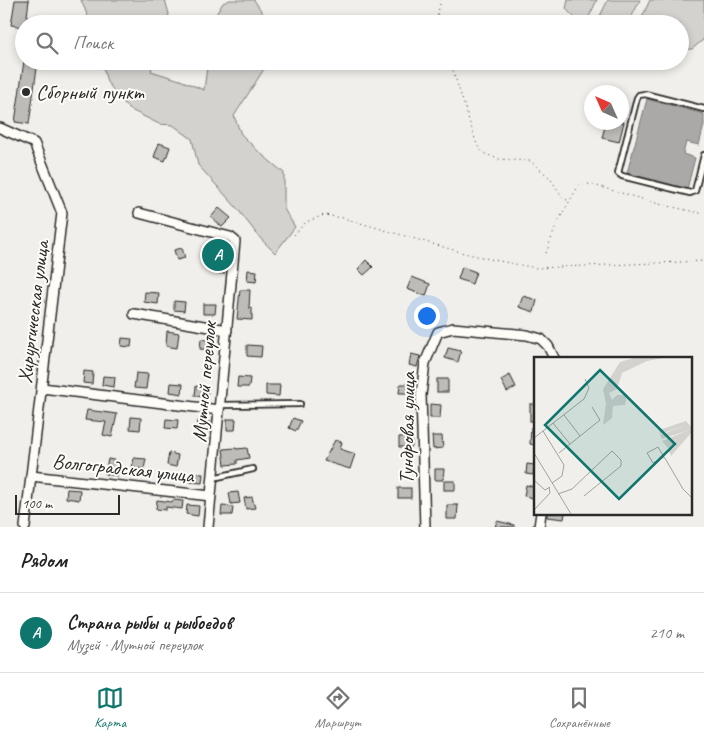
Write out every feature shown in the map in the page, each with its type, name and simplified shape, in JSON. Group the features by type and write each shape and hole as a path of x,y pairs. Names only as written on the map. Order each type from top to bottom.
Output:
{"street":[{"name":"Хирургическая улица","path":"0,128 34,142 62,213 25,527"},
{"name":"Мутной переулок","path":"140,213 230,237 235,241 208,527"},
{"path":"134,314 227,330"},
{"name":"Тундровая улица","path":"424,527 421,395 425,363 438,332 453,328 527,335 541,339 548,346 554,357"},
{"path":"42,388 219,408"},
{"name":"Волгоградская улица","path":"31,476 211,496"},
{"path":"539,527 541,514"}],"lane":[{"path":"704,109 645,94 639,95 618,173 622,176 690,193 694,191 704,155"},
{"path":"219,408 300,404"},
{"path":"213,478 253,469"}],"path":[{"path":"437,15 440,0"},
{"path":"453,70 477,145 483,153 498,159 530,161 550,178 563,198 570,202"},
{"path":"546,253 557,223 579,185 590,184 659,204 704,214"},
{"path":"294,235 306,222 324,215 344,218 487,258 536,268 704,261"}],"shaded area":[{"path":"81,0 165,0 169,14 169,15 87,15"},
{"path":"230,0 254,0 264,15 216,15 223,3"},
{"path":"568,0 597,0 590,15 572,15 566,9"},
{"path":"608,0 640,0 632,15 600,15"},
{"path":"650,0 704,0 703,40 692,49 689,49 689,15 643,15"},
{"path":"104,70 151,70 204,90 207,70 263,70 234,116 241,134 284,173 284,209 295,227 275,253 198,165 192,139 173,125 159,124 129,109 107,82"},
{"path":"647,99 704,114 704,125 699,145 686,142 683,154 695,158 687,189 627,173"}],"building":[{"path":"15,0 29,0 27,15 15,15 15,26 11,25"},
{"name":"Сборный пункт","path":"23,70 37,70 29,124 15,122"},
{"path":"604,130 622,130 619,142 602,138"},
{"path":"159,143 170,147 165,161 154,157"},
{"path":"219,208 231,218 222,227 211,217"},
{"path":"182,248 185,258 177,260 174,250"},
{"path":"217,248 227,249 224,274 209,272 210,260 215,261"},
{"path":"366,260 373,267 364,275 358,269"},
{"path":"462,267 476,272 472,284 458,279"},
{"path":"248,270 257,271 256,282 247,281"},
{"path":"412,277 430,284 426,296 407,289"},
{"path":"240,290 250,290 249,308 252,309 252,320 237,319"},
{"path":"145,292 159,293 158,304 144,302"},
{"path":"523,296 537,300 534,312 519,307"},
{"path":"174,301 185,302 184,311 174,310"},
{"path":"203,304 216,304 215,314 203,314"},
{"path":"167,331 179,333 177,348 166,346"},
{"path":"122,338 132,339 131,347 121,346"},
{"path":"201,339 213,341 212,350 200,349"},
{"path":"247,345 262,346 261,357 247,356"},
{"path":"448,348 461,351 458,362 445,358"},
{"path":"411,354 420,356 417,367 409,365"},
{"path":"84,371 93,372 92,384 83,383"},
{"path":"136,373 148,374 146,389 134,388"},
{"path":"510,375 516,387 507,392 501,380"},
{"path":"103,376 115,377 114,387 102,385"},
{"path":"238,377 250,378 249,387 237,387"},
{"path":"437,379 448,379 448,392 437,392"},
{"path":"171,383 183,384 182,394 170,392"},
{"path":"400,384 411,384 411,393 399,393"},
{"path":"266,385 280,385 279,396 266,395"},
{"path":"196,386 208,388 207,397 195,396"},
{"path":"430,404 441,405 440,418 430,418"},
{"path":"530,404 534,404 534,421 530,421"},
{"path":"87,410 117,414 112,437 103,435 106,422 85,420"},
{"path":"131,417 141,418 140,430 130,429"},
{"path":"293,418 301,421 296,431 289,428"},
{"path":"166,419 178,420 177,429 165,428"},
{"path":"227,419 236,419 235,430 227,430"},
{"path":"198,421 210,422 208,432 197,430"},
{"path":"531,427 534,428 534,445 530,444"},
{"path":"412,436 412,447 399,447 399,437"},
{"path":"432,436 442,436 443,448 433,449"},
{"path":"335,440 342,442 340,449 355,454 350,469 324,461"},
{"path":"247,448 249,458 237,460 237,464 225,465 223,449"},
{"path":"169,453 178,455 176,467 167,465"},
{"path":"134,458 146,459 144,469 132,468"},
{"path":"108,459 119,461 117,476 105,474"},
{"path":"527,464 534,465 533,475 526,474"},
{"path":"435,469 444,469 443,480 435,479"},
{"path":"191,473 203,474 202,483 190,482"},
{"path":"444,481 455,481 455,490 444,490"},
{"path":"526,485 534,487 533,498 524,496"},
{"path":"398,488 411,488 411,498 398,498"},
{"path":"67,489 80,490 79,500 66,498"},
{"path":"238,492 240,503 231,504 229,493"},
{"path":"252,497 255,508 246,509 244,498"},
{"path":"157,500 183,501 182,509 166,507 166,510 156,509"},
{"path":"187,505 199,506 198,516 186,514"},
{"path":"447,505 458,505 457,519 447,519"},
{"path":"222,506 233,507 232,515 221,515"},
{"path":"547,514 565,514 564,519 547,517"},
{"path":"497,521 514,525 514,527 495,527"}],"place":[{"name":"Сборный пункт","path":"26,92"},
{"name":"Страна рыбы и рыбоедов","path":"218,255"}]}
